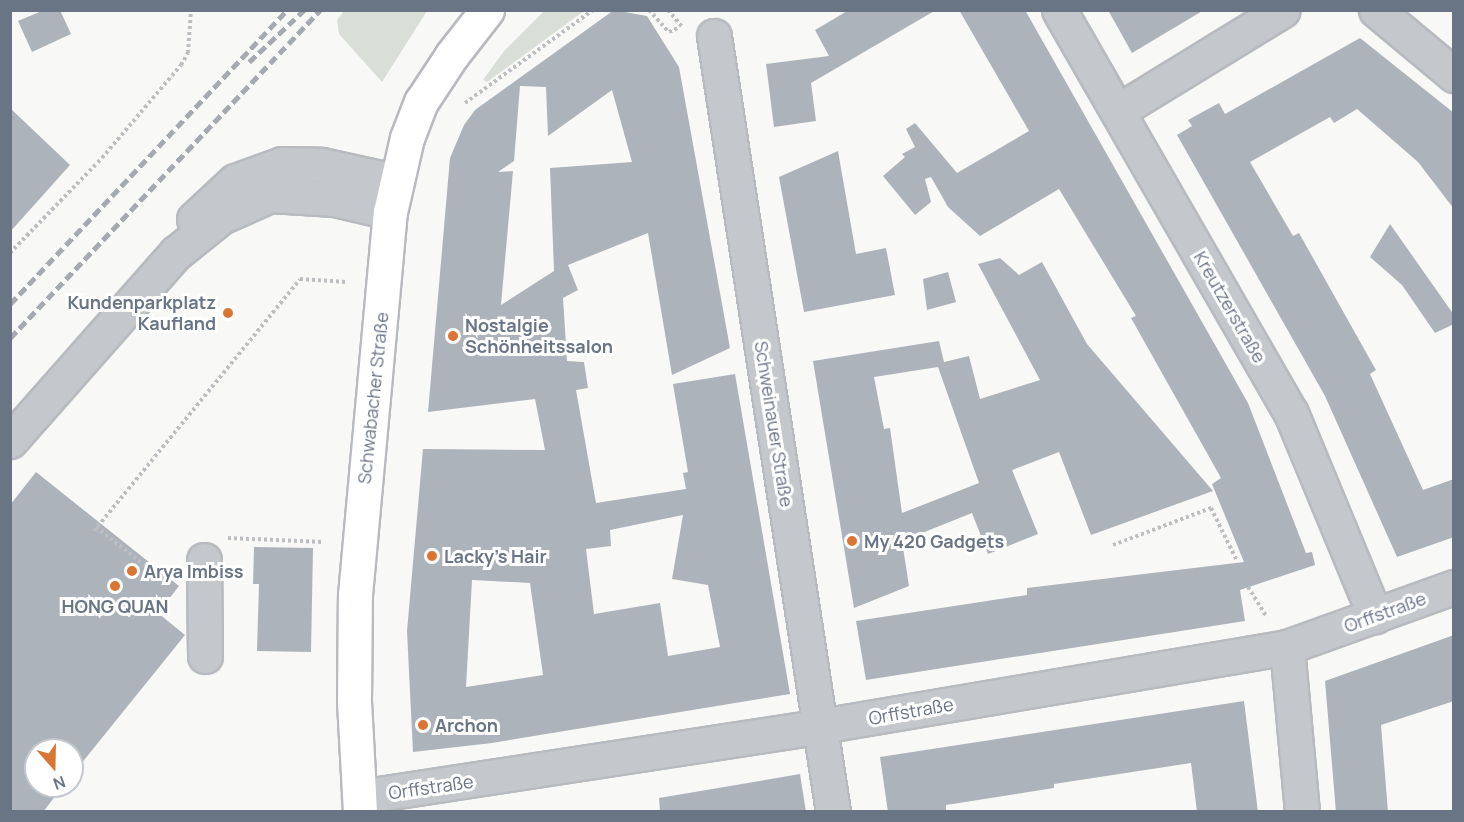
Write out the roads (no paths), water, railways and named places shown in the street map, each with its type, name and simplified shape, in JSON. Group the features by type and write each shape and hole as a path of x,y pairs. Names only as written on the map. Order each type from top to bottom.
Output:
{"main road":[{"name":"Schwabacher Straße","path":"360,804 355,595 392,196 422,102 452,55 487,10"}],"street":[{"name":"Kreutzerstraße","path":"1059,10 1291,413 1375,616"},
{"path":"1118,111 1282,10"},
{"path":"1376,10 1454,75"},
{"name":"Schweinauer Straße","path":"714,36 833,812"},
{"path":"10,441 87,351 106,337 176,253 221,217 270,195 334,199 392,196"},
{"path":"205,656 213,549"},
{"name":"Orffstraße","path":"360,804 1287,647 1454,587"},
{"path":"1287,647 1302,812"}],"railway":[{"path":"10,304 287,10"},
{"path":"249,62 304,10"},
{"path":"10,338 320,10"}],"place":[{"name":"Kundenparkplatz Kaufland","path":"228,313"},
{"name":"Nostalgie Schönheitssalon","path":"453,336"},
{"name":"My 420 Gadgets","path":"852,541"},
{"name":"Lacky's Hair","path":"432,556"},
{"name":"Arya Imbiss","path":"132,571"},
{"name":"HONG QUAN","path":"115,586"},
{"name":"Archon","path":"423,725"}]}
